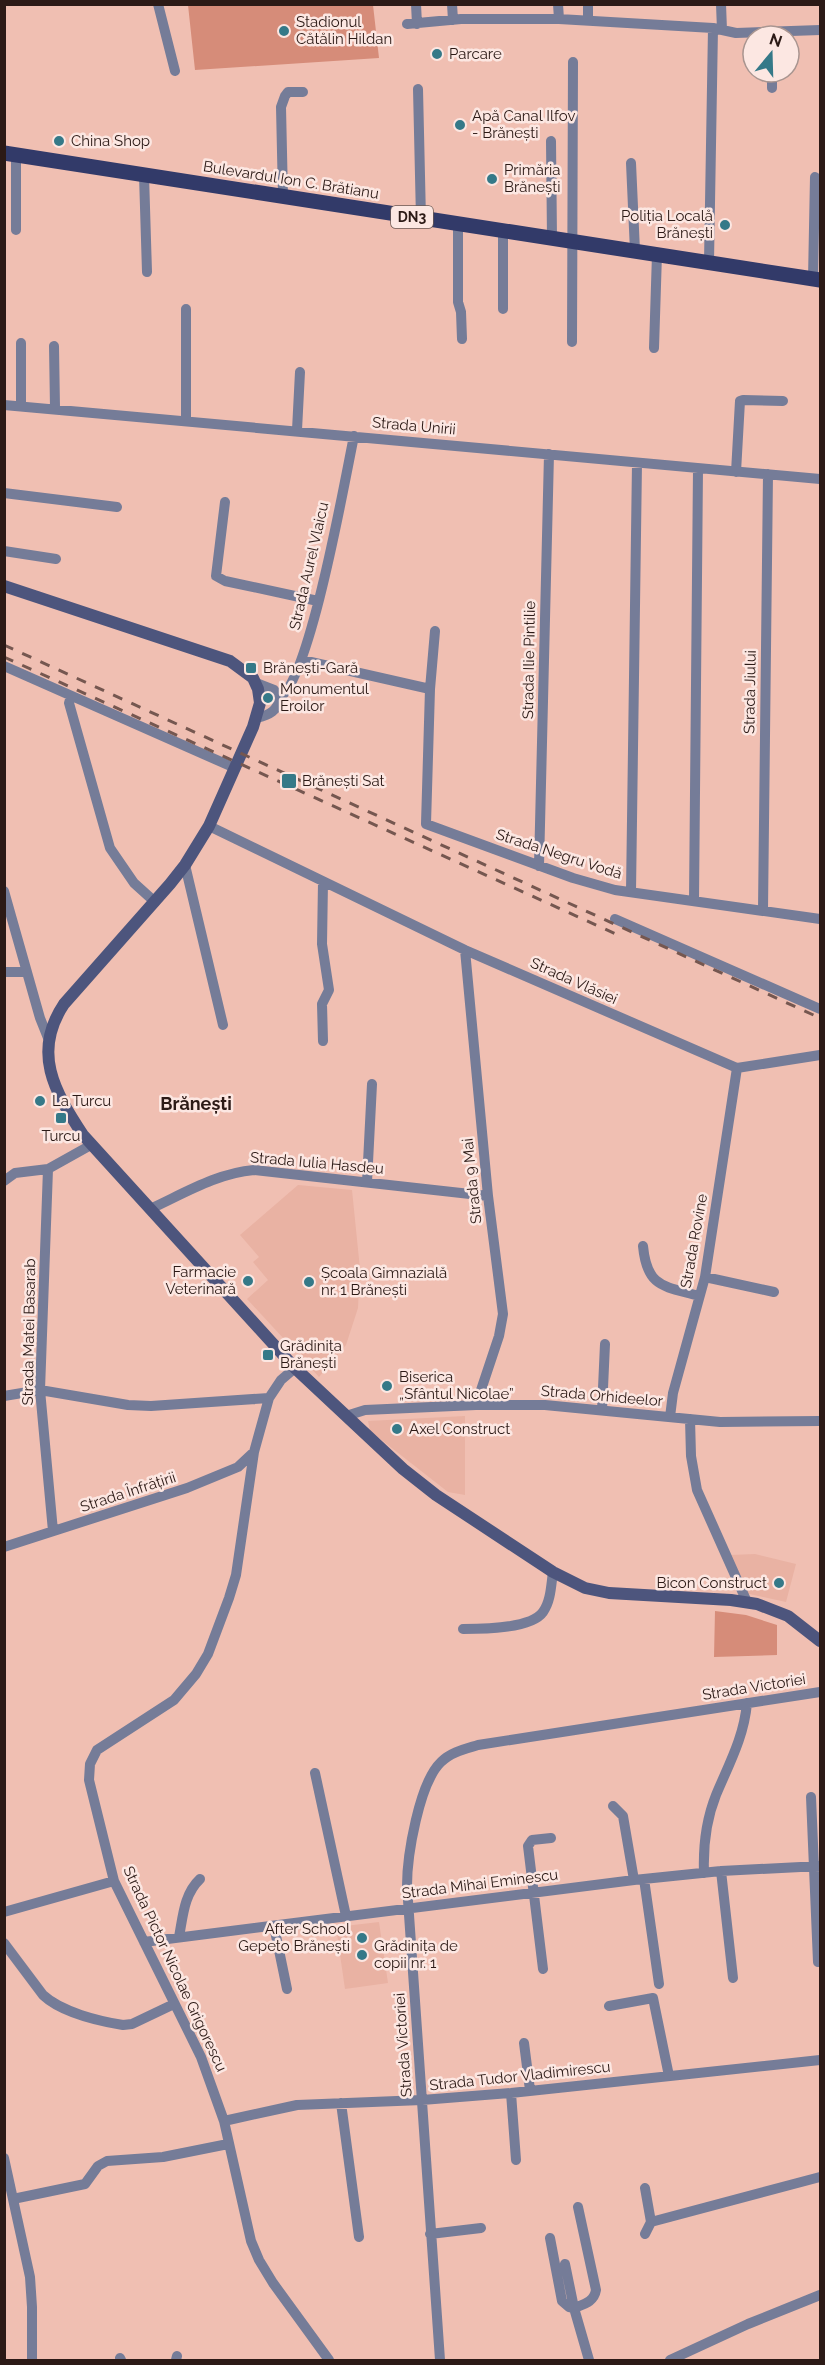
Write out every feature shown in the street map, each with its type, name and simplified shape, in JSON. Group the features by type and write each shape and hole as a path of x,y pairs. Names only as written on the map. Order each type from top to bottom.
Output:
{"main road":[{"name":"Bulevardul Ion C. Brătianu","path":"10,154 817,280"},
{"path":"4,586 224,658 245,671 256,683 261,699 257,718 235,768 208,826 185,865 64,1004 53,1024 48,1038 48,1057 53,1079 71,1116 91,1145 295,1368 436,1495 570,1582 598,1591 747,1602 777,1610 820,1641"}],"street":[{"path":"158,4 175,71"},
{"path":"416,4 412,24 453,20 559,19 717,29 741,33"},
{"path":"452,4 453,20"},
{"path":"558,4 559,19"},
{"path":"588,4 588,21"},
{"path":"709,262 717,29 721,4"},
{"path":"801,32 820,30"},
{"path":"572,342 573,62"},
{"path":"418,88 421,219"},
{"path":"283,197 281,107 288,92 303,92"},
{"path":"550,141 552,238"},
{"path":"10,154 16,230"},
{"path":"631,163 634,251"},
{"path":"144,175 147,272"},
{"path":"815,177 817,280"},
{"path":"458,224 458,302 462,318 462,339"},
{"path":"503,231 503,309"},
{"path":"654,348 657,254"},
{"path":"186,309 186,420"},
{"path":"21,343 21,406"},
{"path":"54,346 55,408"},
{"path":"297,430 300,372"},
{"path":"736,472 741,401 783,401"},
{"name":"Strada Unirii","path":"4,405 820,479"},
{"name":"Strada Aurel Vlaicu","path":"257,718 272,713 280,697 288,690 302,660 318,601 354,436"},
{"name":"Strada Ilie Pintilie","path":"539,866 549,454"},
{"path":"631,892 637,463"},
{"path":"694,900 698,469"},
{"name":"Strada Jiului","path":"763,910 768,474"},
{"path":"4,493 117,507"},
{"path":"225,502 216,576 225,581 318,601"},
{"path":"4,551 56,559"},
{"name":"Strada Negru Vodă","path":"435,631 430,689 426,824 595,884 631,892 820,919"},
{"path":"302,660 430,689"},
{"path":"4,666 235,768"},
{"path":"256,683 274,690 280,697"},
{"path":"71,696 69,703 110,848 134,883 155,902"},
{"name":"Strada Vlăsiei","path":"208,826 465,950 737,1068"},
{"path":"185,865 223,1025"},
{"path":"323,882 322,944 329,994 322,999 323,1041"},
{"path":"4,891 48,1038"},
{"path":"615,919 820,1009"},
{"name":"Strada 9 Mai","path":"465,950 502,1324 476,1405"},
{"path":"4,972 27,972"},
{"path":"737,1068 820,1055"},
{"name":"Strada Rovine","path":"670,1417 674,1392 705,1277 737,1068"},
{"path":"367,1182 372,1084"},
{"path":"4,1181 10,1172 48,1169 91,1145"},
{"name":"Strada Matei Basarab","path":"48,1169 40,1390 53,1531"},
{"name":"Strada Iulia Hasdeu","path":"150,1209 218,1177 254,1170 488,1196"},
{"path":"643,1246 645,1268 654,1279 666,1286 699,1296"},
{"path":"705,1277 774,1292"},
{"path":"602,1410 605,1344"},
{"path":"255,1452 269,1398 281,1380 295,1368"},
{"path":"4,1396 40,1390 128,1405 151,1406 269,1398"},
{"name":"Strada Orhideelor","path":"346,1416 365,1410 476,1405 545,1405 738,1423 820,1421"},
{"path":"690,1419 691,1456 697,1490 747,1602"},
{"name":"Strada Înfrățirii","path":"4,1547 187,1488 238,1467 255,1452"},
{"name":"Strada Pictor Nicolae Grigorescu","path":"255,1452 241,1550 229,1598 208,1654 196,1674 174,1700 97,1750 90,1764 89,1780 114,1881 201,2057 213,2087 224,2121 251,2241 273,2283 329,2361"},
{"path":"463,1629 483,1629 533,1621 545,1610 553,1572"},
{"name":"Strada Victoriei","path":"440,2361 408,1907 408,1865 419,1811 435,1769 442,1761 457,1752 478,1745 820,1692"},
{"path":"704,1873 708,1819 739,1744 746,1720 747,1703"},
{"path":"315,1773 345,1916"},
{"path":"811,1797 818,1866 818,1962"},
{"path":"613,1806 623,1816 639,1880 659,1984"},
{"path":"543,1969 528,1846 532,1840 551,1838"},
{"name":"Strada Mihai Eminescu","path":"144,1942 408,1907 639,1880 721,1871 818,1866"},
{"path":"721,1871 733,1978"},
{"path":"179,1937 187,1896 192,1886 200,1879"},
{"path":"4,1912 114,1881"},
{"path":"274,1926 287,1989"},
{"path":"4,1943 43,1995 50,2002 64,2009 123,2025 132,2024 174,2004"},
{"path":"609,2006 653,1998 669,2076"},
{"path":"524,2043 530,2090"},
{"name":"Strada Tudor Vladimirescu","path":"224,2121 297,2105 422,2100 511,2093 820,2060"},
{"path":"511,2093 516,2160"},
{"path":"341,2103 359,2237"},
{"path":"13,2199 86,2184 98,2166 107,2161 163,2157 228,2144"},
{"path":"4,2158 30,2277 32,2361"},
{"path":"651,2222 820,2177"},
{"path":"645,2188 651,2222 645,2234"},
{"path":"550,2238 562,2301 568,2307 574,2308 590,2302 596,2290 578,2207"},
{"path":"430,2234 482,2228"},
{"path":"565,2264 574,2308 589,2361"},
{"path":"670,2361 748,2324 820,2295"}],"shaded area":[{"name":"Stadionul Cătălin Hildan","path":"188,5 373,5 379,58 195,70"},
{"path":"298,1185 352,1190 360,1269 358,1308 346,1345 319,1377 247,1299 268,1280 253,1262 259,1257 240,1235"},
{"name":"Axel Construct","path":"465,1416 465,1495 448,1492 370,1431 368,1421"},
{"name":"Bicon Construct","path":"755,1554 796,1564 786,1602 745,1593 730,1555"},
{"path":"715,1611 746,1615 777,1625 777,1655 714,1657"},
{"name":"Grădinița de copii nr. 1","path":"379,1922 388,1983 345,1989 336,1927"}],"railway":[{"path":"4,645 820,1018"},
{"path":"4,657 616,934"}],"place":[{"name":"Stadionul Cătălin Hildan","path":"284,31"},
{"name":"Parcare","path":"437,54"},
{"name":"Apă Canal Ilfov - Brănești","path":"460,125"},
{"name":"China Shop","path":"59,141"},
{"name":"Primăria Brănești","path":"492,179"},
{"name":"Poliția Locală Brănești","path":"725,225"},
{"name":"Brănești-Gară","path":"251,668"},
{"name":"Monumentul Eroilor","path":"268,698"},
{"name":"Brănești Sat","path":"289,781"},
{"name":"La Turcu","path":"40,1101"},
{"name":"Turcu","path":"61,1118"},
{"name":"Farmacie Veterinară","path":"248,1281"},
{"name":"Școala Gimnazială nr. 1 Brănești","path":"309,1282"},
{"name":"Grădinița Brănești","path":"268,1355"},
{"name":"Biserica „Sfântul Nicolae”","path":"387,1386"},
{"name":"Axel Construct","path":"397,1429"},
{"name":"Bicon Construct","path":"779,1583"},
{"name":"After School Gepeto Brănești","path":"362,1938"},
{"name":"Grădinița de copii nr. 1","path":"362,1955"}],"district":[{"name":"Brănești","path":"196,1104"}]}
